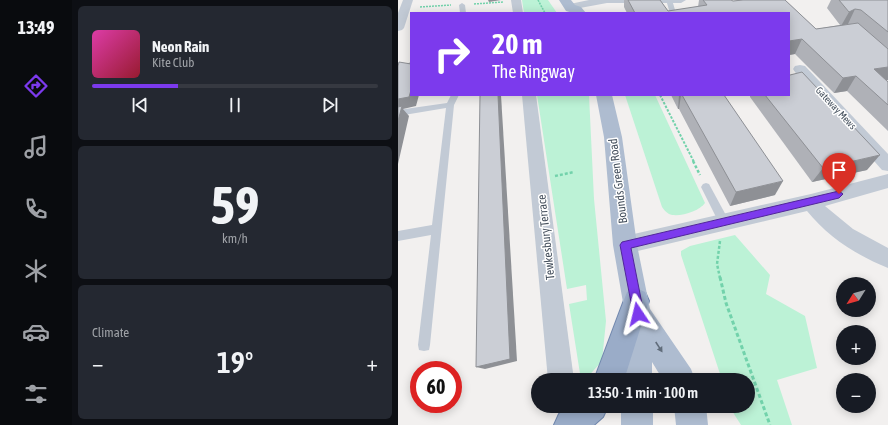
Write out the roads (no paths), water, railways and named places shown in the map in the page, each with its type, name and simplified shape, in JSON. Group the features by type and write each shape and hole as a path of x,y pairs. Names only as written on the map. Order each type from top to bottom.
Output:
{"highway":[{"path":"612,373 637,307"},
{"path":"570,425 584,413"}],"main road":[{"name":"Bounds Green Road","path":"604,96 613,137 625,245 637,307 637,373"},
{"name":"Bounds Green Road","path":"637,307 676,373"},
{"path":"637,413 637,425"},
{"path":"691,413 692,425"}],"street":[{"path":"398,28 408,0"},
{"path":"516,0 518,12"},
{"path":"570,7 590,0"},
{"path":"570,7 603,1 681,0"},
{"name":"Gateway Mews","path":"800,69 888,165"},
{"name":"Tewkesbury Terrace","path":"529,96 560,373"},
{"path":"625,245 723,229 811,202 888,181"},
{"path":"811,202 821,215 839,233 852,241 888,258"}],"lane":[{"path":"669,0 673,12"},
{"path":"462,5 463,12"},
{"path":"424,345 450,105 454,96"},
{"path":"398,113 450,105"},
{"path":"706,186 723,229"},
{"path":"398,236 436,229"}],"railway":[{"path":"398,70 410,64"}]}
